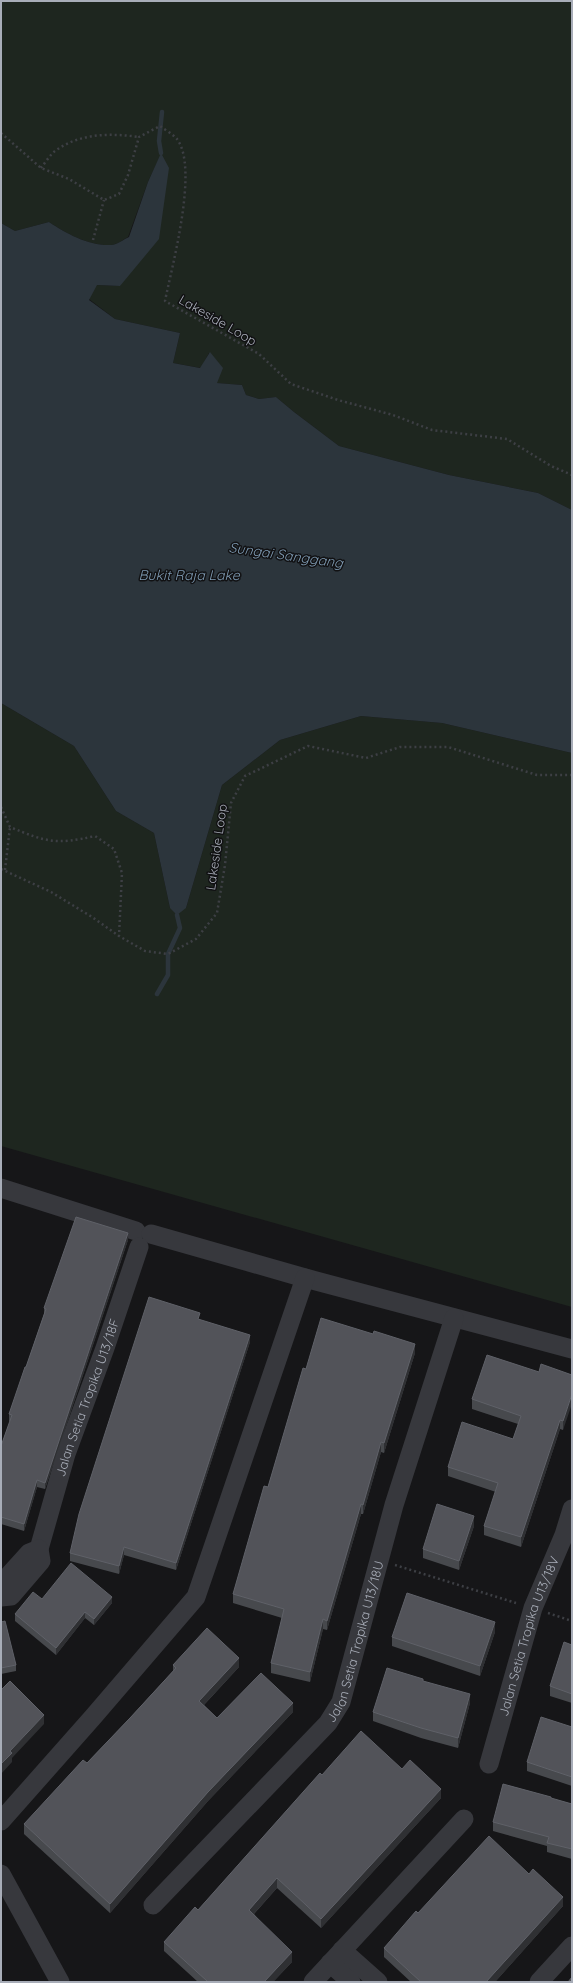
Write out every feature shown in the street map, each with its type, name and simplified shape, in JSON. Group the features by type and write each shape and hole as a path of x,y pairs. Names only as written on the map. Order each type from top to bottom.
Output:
{"street":[{"path":"1,1188 142,1237 572,1348"},
{"name":"Jalan Setia Tropika U13/18F","path":"1,1597 11,1596 41,1561 39,1549 66,1454 105,1348 142,1237"},
{"path":"1,1820 93,1717 196,1597 305,1278"},
{"name":"Jalan Setia Tropika U13/18U","path":"153,1904 328,1723 341,1702 394,1505 454,1318"},
{"name":"Jalan Setia Tropika U13/18V","path":"489,1764 533,1608 564,1535 572,1510"},
{"path":"1,1584 29,1553 39,1549"},
{"path":"313,1982 464,1818"},
{"path":"2,1881 60,1982"},
{"path":"539,1982 572,1946"},
{"path":"336,1957 351,1982"},
{"path":"336,1957 378,1982"}],"path":[{"name":"Lakeside Loop","path":"139,137 160,126 177,139 185,161 185,198 165,301 258,354 291,384 338,400 393,415 432,430 507,439 550,466 572,475"},
{"path":"41,168 55,151 83,137 114,133 139,137 128,175 120,194 104,200"},
{"path":"1,134 41,168 69,179 104,200"},
{"path":"92,240 104,200"},
{"name":"Lakeside Loop","path":"1,869 51,892 145,951 168,954 196,939 217,913 225,865 230,803 245,776 308,746 366,758 400,747 448,747 536,775 572,775"},
{"path":"1,807 10,827 5,870"},
{"path":"10,827 40,840 68,842 94,836 114,849 122,873 119,936"},
{"path":"379,1560 572,1621"}],"shaded area":[{"path":"1,1 572,1 572,510 538,493 449,475 339,446 276,397 259,399 246,395 242,385 217,383 209,353 201,368 173,363 180,333 115,319 89,299 96,285 120,286 161,154 148,182 128,237 116,244 95,244 71,235 49,222 15,231 1,223"},
{"path":"1,703 74,746 116,811 154,833 170,908 186,908 222,785 280,740 361,716 442,723 572,753 572,1307 1,1146"}],"water":[{"name":"Bukit Raja Lake","path":"161,153 169,168 159,239 120,286 97,285 89,300 115,319 180,333 173,363 200,368 210,352 223,368 217,383 242,385 246,395 259,399 276,397 339,446 449,475 538,493 572,510 572,753 442,723 361,716 280,740 222,785 186,908 177,915 170,908 154,833 116,811 74,746 1,703 1,223 15,231 49,222 71,235 95,244 113,245 118,243 129,237 148,182"}],"building":[{"path":"76,1217 128,1233 45,1483 37,1480 24,1524 1,1517 1,1446 12,1415 9,1414 46,1309 44,1308"},
{"path":"149,1297 200,1313 198,1319 250,1335 176,1563 124,1547 119,1566 70,1553 79,1514"},
{"path":"321,1318 373,1334 374,1331 415,1344 384,1443 381,1442 363,1505 361,1504 327,1621 323,1619 310,1672 271,1663 284,1609 233,1594 264,1486 268,1487 303,1368 306,1369"},
{"path":"487,1355 539,1372 541,1364 572,1375 572,1394 563,1421 560,1420 521,1537 484,1526 498,1483 448,1467 462,1422 513,1439 521,1416 472,1399"},
{"path":"437,1504 474,1516 459,1561 423,1549"},
{"path":"71,1563 112,1597 94,1619 85,1612 56,1648 15,1614 33,1592 42,1599"},
{"path":"407,1593 495,1622 480,1666 392,1637"},
{"path":"5,1621 16,1665 1,1668 1,1622"},
{"path":"207,1628 239,1658 199,1701 217,1718 261,1673 293,1703 208,1792 110,1904 24,1824 83,1760 87,1763 130,1718 176,1668 173,1665"},
{"path":"564,1642 572,1645 572,1694 550,1686"},
{"path":"387,1668 423,1679 423,1681 470,1694 458,1738 421,1728 373,1712"},
{"path":"10,1681 44,1715 10,1751 12,1753 1,1764 1,1690"},
{"path":"541,1717 572,1727 572,1777 527,1762"},
{"path":"361,1731 402,1769 410,1760 441,1789 321,1919 277,1878 249,1910 292,1952 264,1982 204,1982 207,1981 164,1942 195,1907 198,1910 320,1773 322,1775"},
{"path":"503,1784 572,1804 572,1849 547,1843 549,1837 493,1822"},
{"path":"489,1836 529,1874 533,1869 563,1897 486,1982 421,1982 384,1948 416,1911 418,1913"}],"waterway":[{"path":"161,153 159,141 162,112"},
{"path":"157,994 168,975 168,954 180,928 177,915"}],"water label":[{"name":"Sungai Sanggang","path":"286,555"}]}
